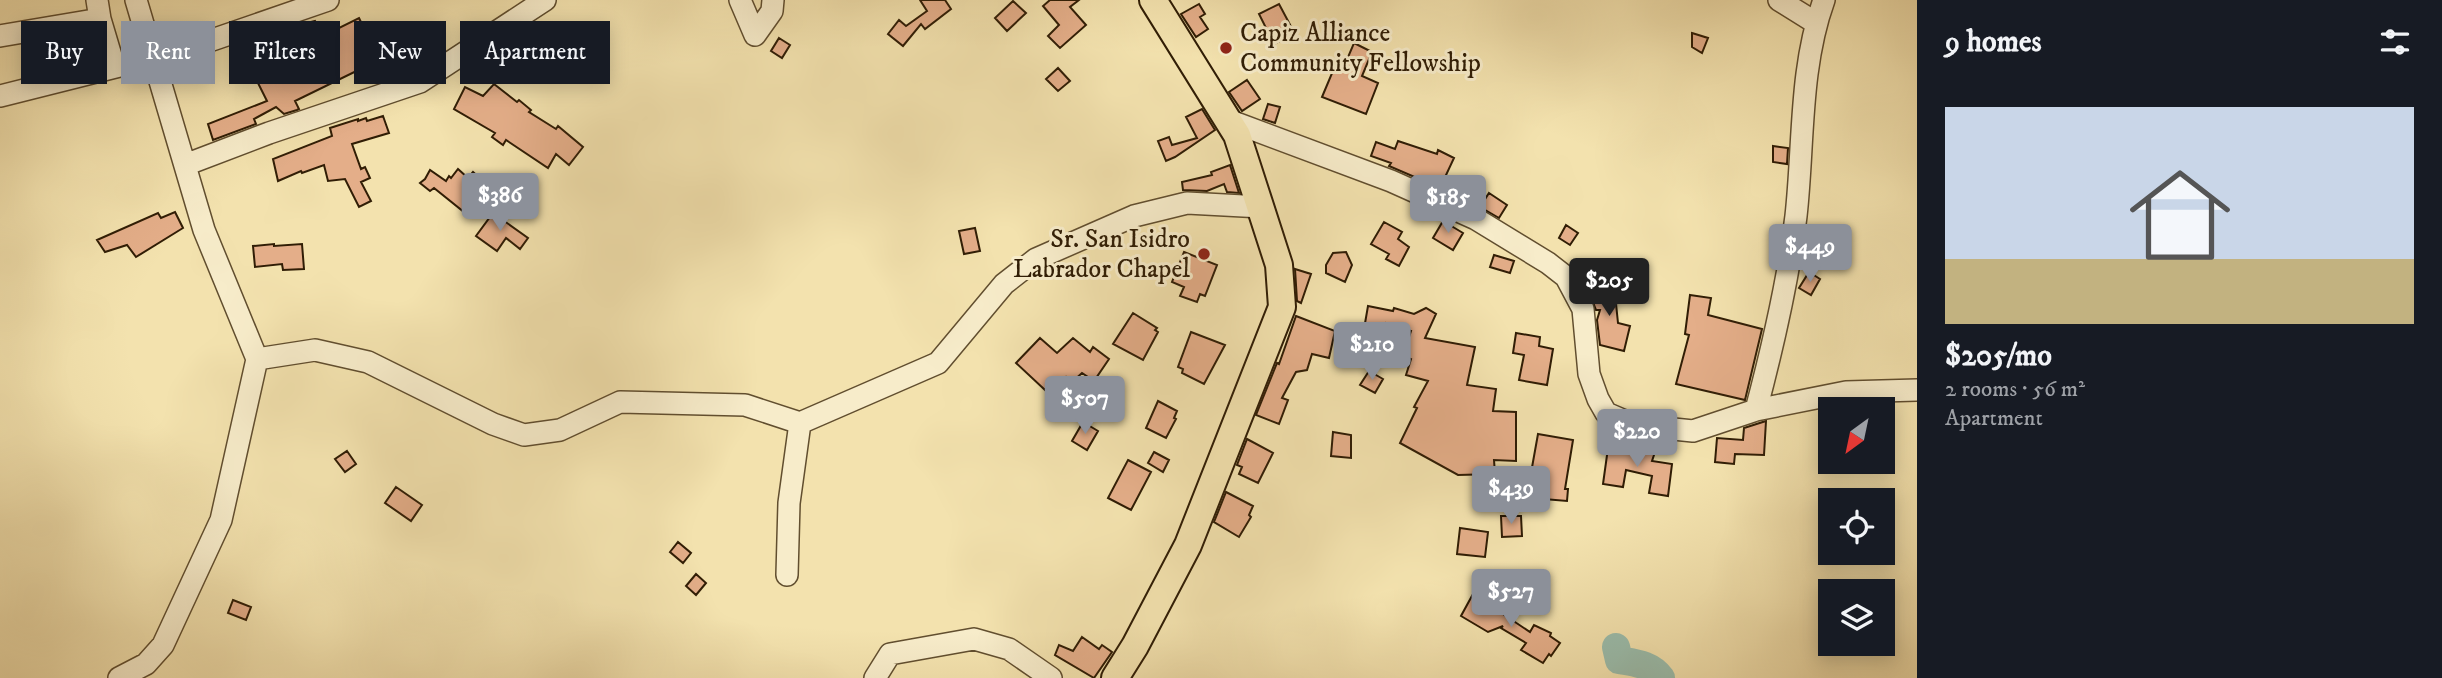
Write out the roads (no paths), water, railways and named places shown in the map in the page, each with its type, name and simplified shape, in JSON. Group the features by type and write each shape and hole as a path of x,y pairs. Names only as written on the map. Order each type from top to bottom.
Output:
{"main road":[{"path":"1115,678 1135,646 1188,545 1282,307 1279,265 1237,135 1153,0"}],"street":[{"path":"136,0 142,21"},
{"path":"215,39 328,0"},
{"path":"185,165 269,133 420,82 545,0"},
{"path":"740,0 755,35 772,11 773,0"},
{"path":"1779,0 1815,23"},
{"path":"1756,410 1787,281 1815,23 1824,0"},
{"path":"0,36 99,9 114,66"},
{"path":"0,96 121,64"},
{"path":"119,678 146,664 163,645 221,520 257,359 204,230 160,84"},
{"path":"1228,120 1391,181 1476,219 1548,263 1566,277 1583,309 1589,374 1606,413 1634,425 1693,431 1756,410 1846,392 1917,390"},
{"path":"257,359 315,350 368,362 493,424 524,435 561,430 620,402 745,405 800,423 938,362 1004,284 1036,259 1134,216 1187,203 1262,208"},
{"path":"787,575 789,503 800,423"},
{"path":"875,678 890,654 974,639 1009,649 1051,678"}],"waterway":[{"path":"1616,647 1619,660 1648,667 1661,678"}],"place":[{"name":"Capiz Alliance Community Fellowship","path":"1226,48"},
{"name":"Sr. San Isidro Labrador Chapel","path":"1204,254"}]}
